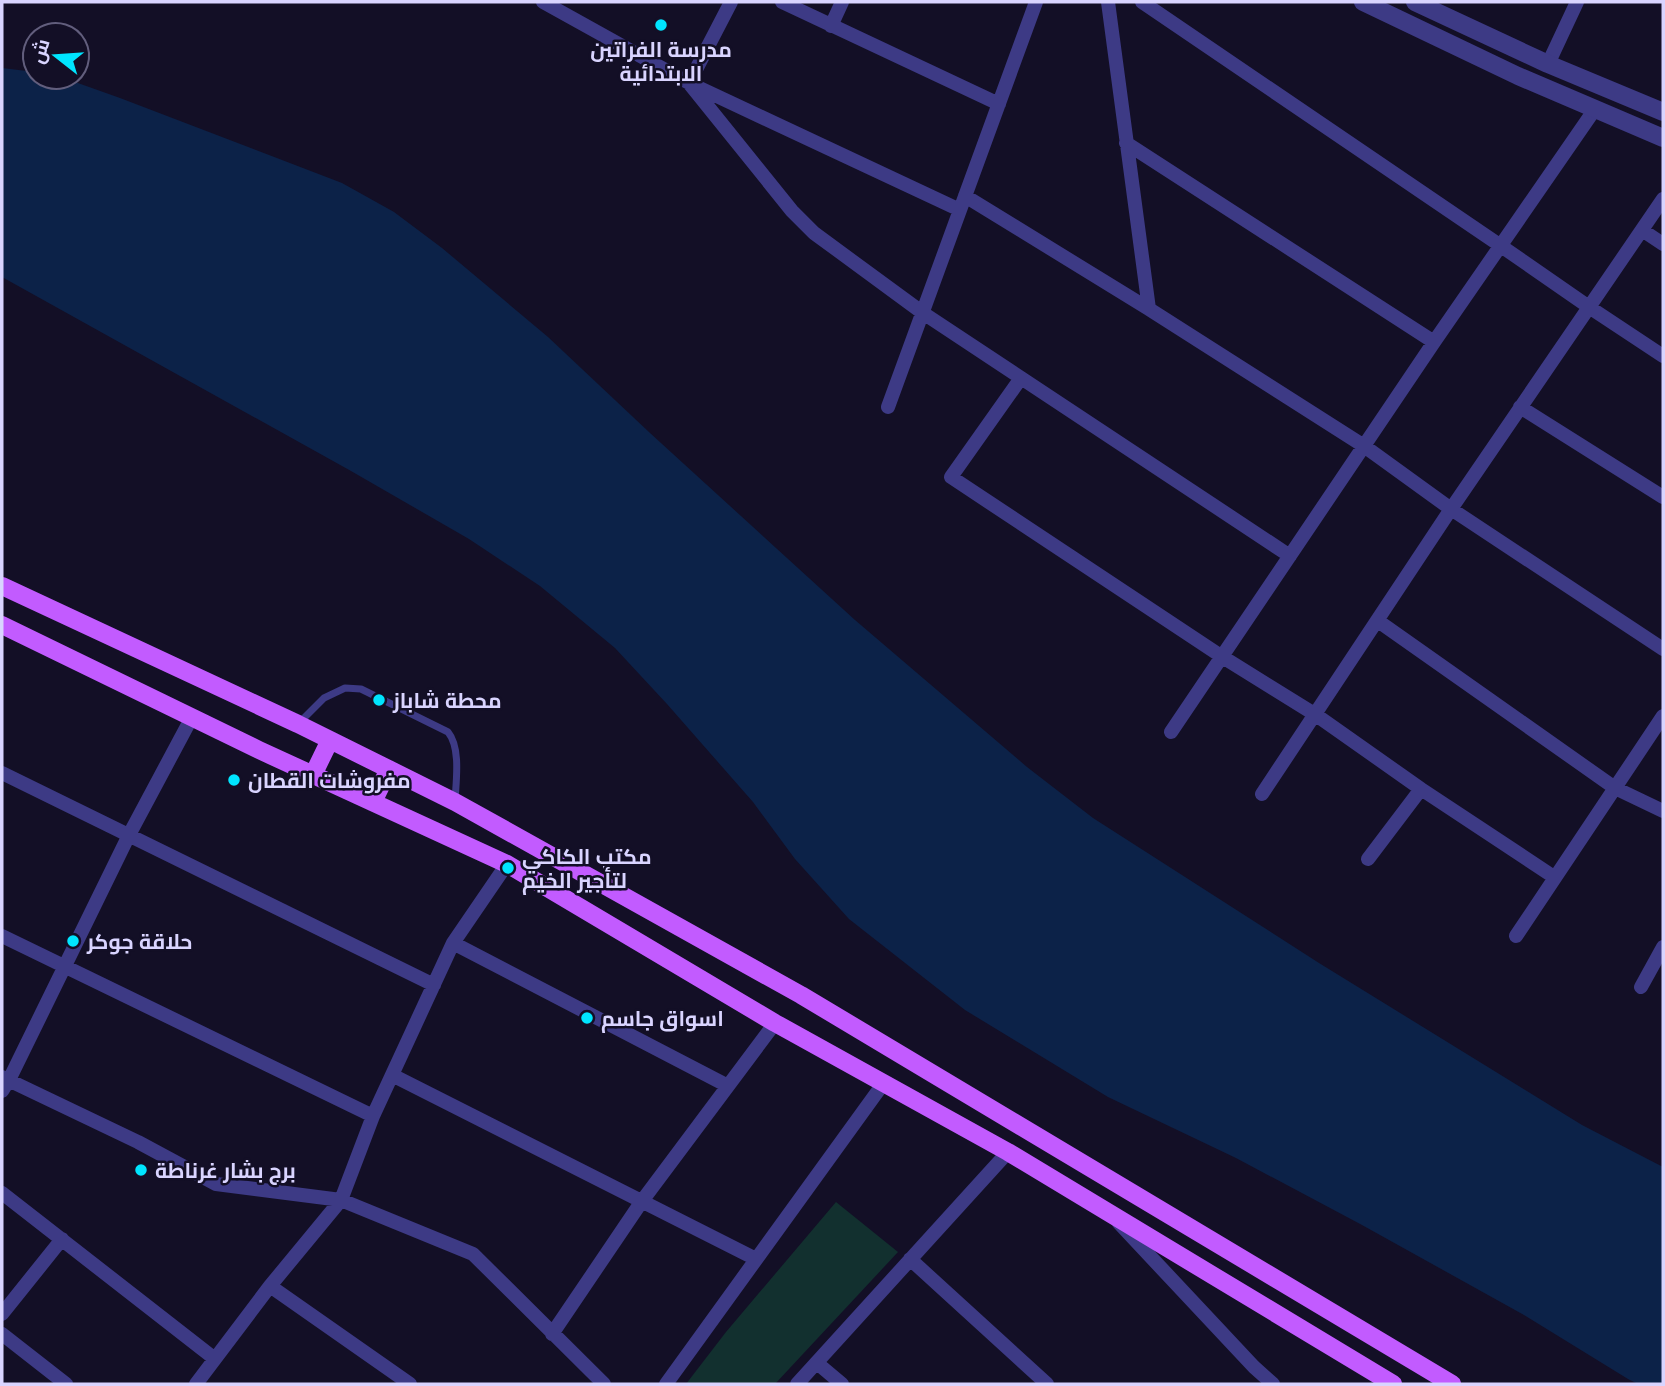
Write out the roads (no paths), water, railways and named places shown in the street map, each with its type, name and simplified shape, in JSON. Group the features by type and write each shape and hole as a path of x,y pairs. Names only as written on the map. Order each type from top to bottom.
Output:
{"main road":[{"path":"2,586 298,724 456,802 801,995 1452,1384"},
{"path":"2,625 192,718 508,864 775,1023 1008,1152 1393,1384"},
{"path":"313,775 330,740"},
{"path":"373,802 389,769"}],"street":[{"path":"543,2 690,83 960,210"},
{"path":"690,83 731,2"},
{"path":"782,2 999,104"},
{"path":"831,26 842,2"},
{"path":"888,407 1036,2"},
{"path":"1108,2 1149,309"},
{"path":"1142,2 1663,356"},
{"path":"1363,2 1518,76 1663,138"},
{"path":"1415,2 1441,7 1492,38 1548,64 1662,107"},
{"path":"1548,64 1577,2"},
{"path":"1482,58 1492,38"},
{"path":"690,83 792,211 814,233 923,313 1290,556"},
{"path":"1171,732 1595,109"},
{"path":"1126,143 1434,342"},
{"path":"965,196 1364,446 1451,509 1663,649"},
{"path":"1262,794 1451,509 1663,200"},
{"path":"1642,230 1663,244"},
{"path":"1021,378 951,477 1221,656 1316,715 1554,877"},
{"path":"1520,407 1663,497"},
{"path":"1378,621 1615,788 1663,811"},
{"path":"1516,936 1663,716"},
{"path":"192,718 129,835 4,1083 138,1142 216,1184 341,1200 473,1254 604,1384"},
{"path":"2,773 434,985"},
{"path":"1368,859 1421,789"},
{"path":"202,1382 215,1359 270,1286 341,1200 373,1116 453,943 508,864"},
{"path":"2,936 373,1116"},
{"path":"453,943 728,1086"},
{"path":"1641,987 1663,947"},
{"path":"552,1334 642,1201 775,1023"},
{"path":"392,1075 756,1259"},
{"path":"666,1384 883,1084"},
{"path":"797,1384 1008,1152"},
{"path":"2,1193 215,1359"},
{"path":"1109,1212 1273,1384"},
{"path":"2,1314 62,1239"},
{"path":"910,1259 1047,1384"},
{"path":"270,1286 410,1384"},
{"path":"2,1334 66,1384"},
{"path":"817,1363 842,1384"}],"lane":[{"path":"298,724 324,698 345,688 361,689 449,732 456,747 456,802"}],"water":[{"path":"2,68 21,70 21,91 91,91 91,88 342,183 394,212 442,248 548,337 855,620 1027,767 1093,818 1319,963 1582,1125 1663,1167 1663,1384 1638,1384 1628,1379 1524,1315 1362,1225 1236,1158 1108,1097 965,1010 849,919 795,859 753,802 667,704 615,648 540,586 469,539 351,471 2,277"}],"place":[{"name":"مدرسة الفراتين الابتدائية","path":"661,25"},
{"name":"محطة شاباز","path":"379,700"},
{"name":"مفروشات القطان","path":"234,780"},
{"name":"مكتب الكاكي لتأجير الخيم","path":"508,868"},
{"name":"حلاقة جوكر","path":"73,941"},
{"name":"اسواق جاسم","path":"587,1018"},
{"name":"برج بشار غرناطة","path":"141,1170"}]}
